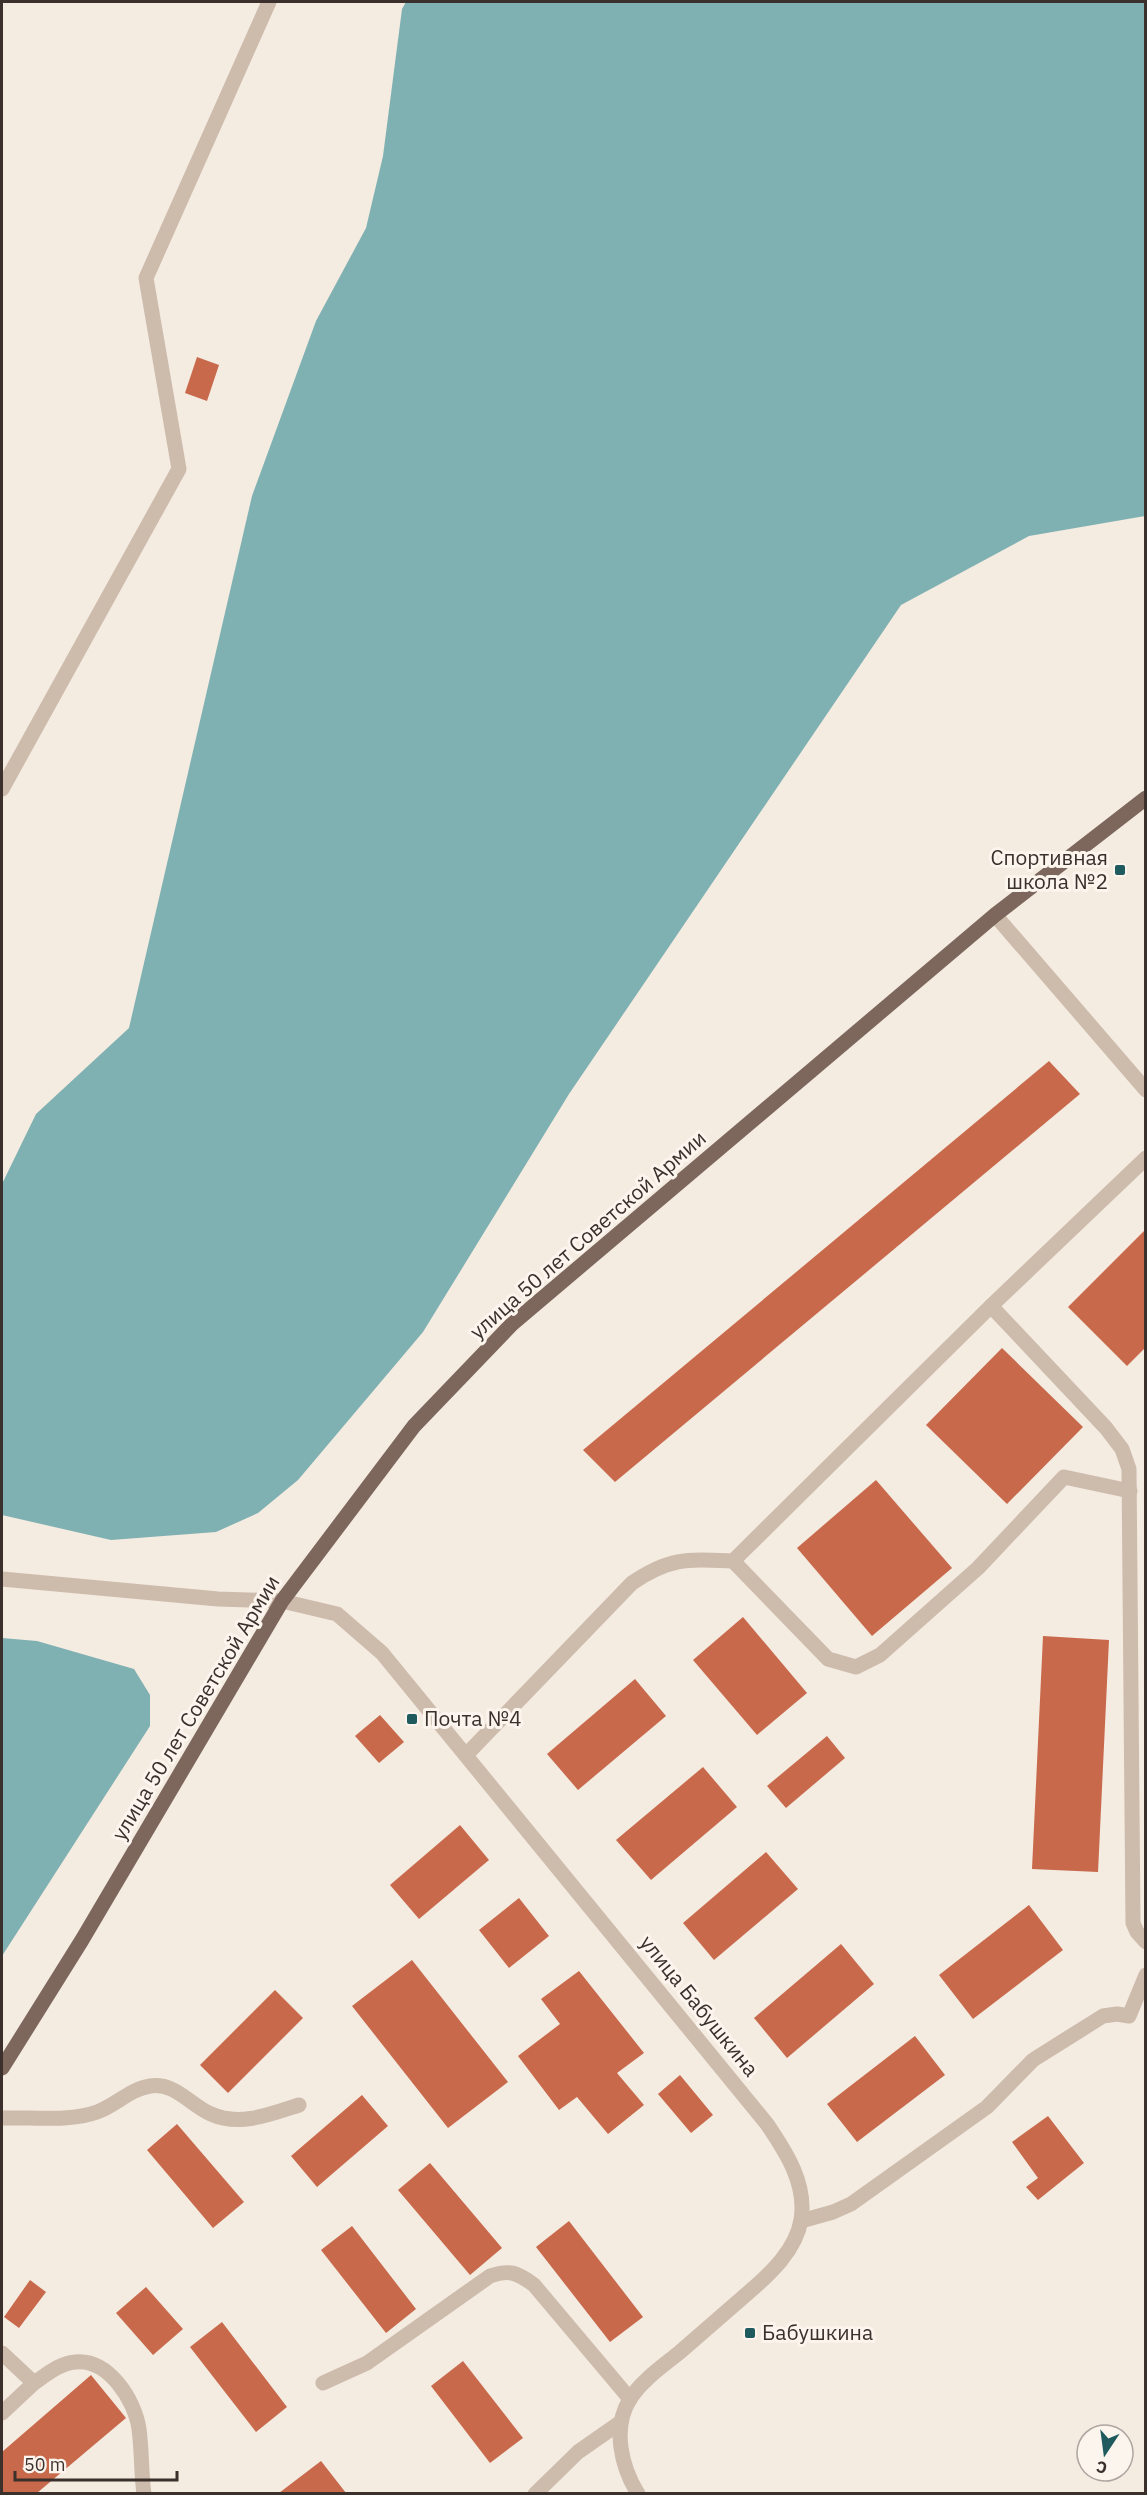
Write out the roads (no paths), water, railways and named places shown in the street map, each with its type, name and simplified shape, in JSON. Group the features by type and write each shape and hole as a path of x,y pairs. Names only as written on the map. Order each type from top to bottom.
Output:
{"main road":[{"name":"улица 50 лет Советской Армии","path":"2,2068 82,1940 282,1601 414,1426 512,1324 995,915 1146,798"}],"street":[{"path":"2,789 179,469 146,279 269,2"},
{"path":"995,915 1146,1090"},
{"path":"733,1561 991,1305 1146,1158"},
{"path":"991,1305 1106,1428 1122,1449 1129,1469 1133,1923 1146,1942"},
{"path":"467,1754 632,1583 650,1570 687,1559 733,1561 828,1659 856,1667 880,1655 978,1568 1064,1477 1130,1491"},
{"path":"1129,1557 1146,1555"},
{"name":"улица Бабушкина","path":"2,1579 218,1599 282,1601 337,1614 354,1626 382,1653 467,1754 767,2124 789,2158 796,2175 801,2195 801,2221 787,2252 770,2274 650,2377 630,2399 621,2422 620,2442 624,2463 638,2493"},
{"path":"801,2221 851,2204 987,2107 1034,2060 1103,2016 1117,2014 1129,2016 1146,1975"},
{"path":"2,2118 81,2117 99,2112 137,2089 151,2085 178,2092 210,2114 229,2119 247,2120 299,2105"},
{"path":"323,2383 367,2363 490,2276 512,2271 534,2285 630,2399"},
{"path":"2,2353 34,2383"},
{"path":"2,2413 34,2383 51,2371 73,2362 88,2362 104,2369 125,2393 134,2409 139,2429 144,2493"},
{"path":"535,2493 578,2452 621,2422"}],"water":[{"path":"406,2 1145,2 1145,516 1029,536 901,605 569,1094 423,1332 298,1480 258,1513 216,1532 111,1540 2,1515 2,1184 36,1114 129,1028 252,496 316,321 366,228 383,156 402,9"},
{"path":"2,1638 37,1641 134,1669 150,1695 150,1726 2,1956"}],"place":[{"name":"Спортивная школа №2","path":"1120,870"},
{"name":"Почта №4","path":"412,1719"},
{"name":"Бабушкина","path":"750,2333"}]}
